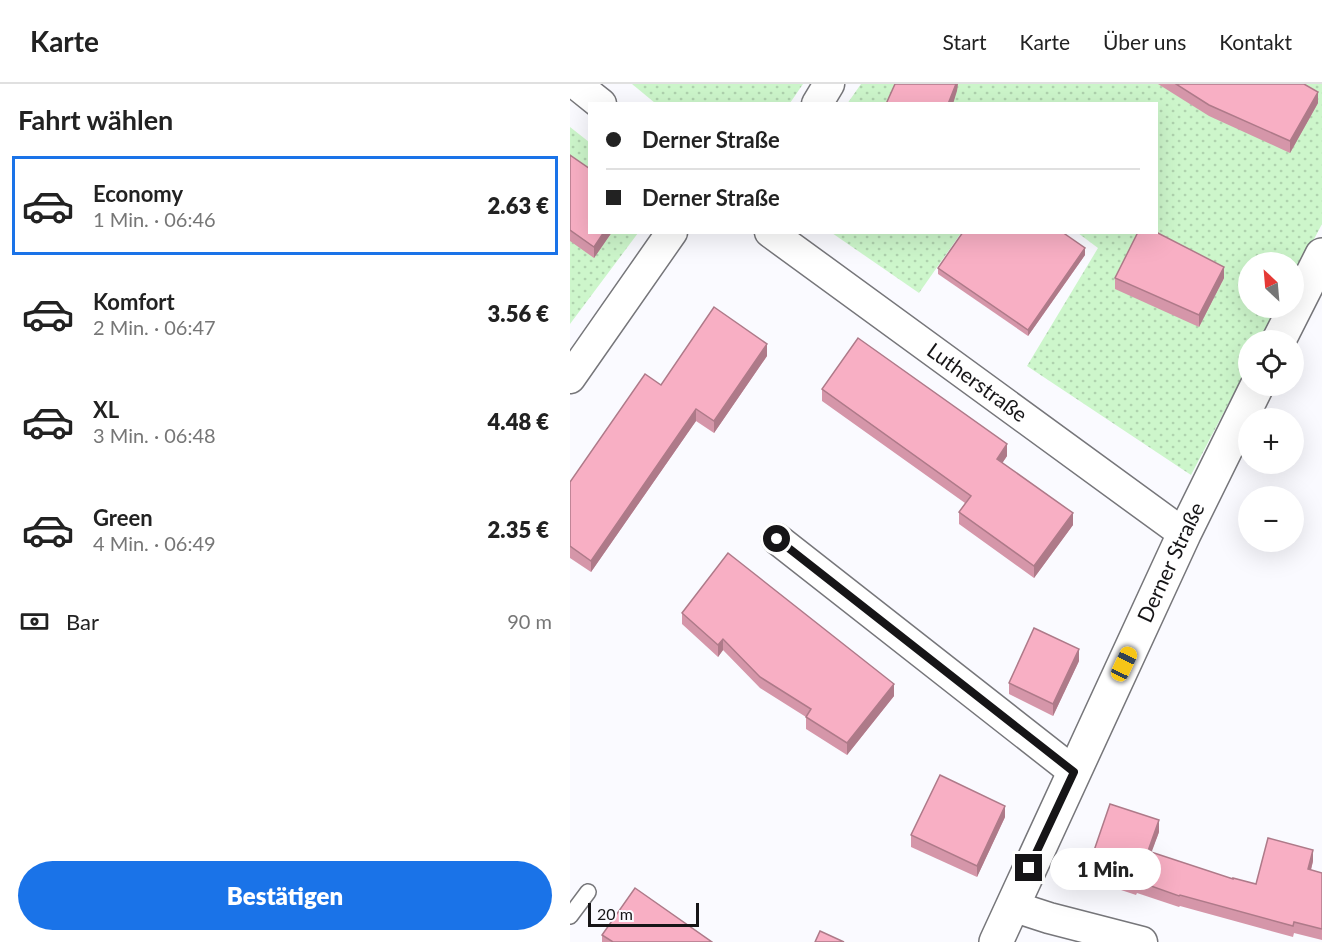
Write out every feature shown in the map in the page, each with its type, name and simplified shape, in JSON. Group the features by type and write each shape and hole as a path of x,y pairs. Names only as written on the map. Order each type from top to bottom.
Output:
{"street":[{"path":"576,84 598,102"},
{"path":"818,102 829,84"},
{"path":"570,378 671,234"},
{"name":"Lutherstraße","path":"773,234 1184,534"},
{"path":"1284,330 1322,255"},
{"name":"Derner Straße","path":"996,942 1184,534 1252,396"},
{"path":"777,539 1074,772"},
{"path":"1012,906 1142,942"}],"lane":[{"path":"570,916 588,892"}],"green space":[{"path":"632,84 803,84 791,102 654,102"},
{"path":"861,84 1322,84 1322,224 1304,258 1304,252 1238,252 1238,318 1273,318 1266,330 1238,330 1238,385 1191,475 1027,366 1098,248 1079,234 1158,234 1158,102 848,102"},
{"path":"570,127 588,141 588,234 637,234 570,324"},
{"path":"833,234 960,234 919,293"}],"building":[{"path":"895,84 956,84 949,102 887,102"},
{"path":"1176,84 1304,84 1318,92 1290,141 1209,105"},
{"path":"570,155 588,168 588,234 603,234 594,247 570,230"},
{"path":"1158,233 1224,267 1199,315 1115,278 1137,234"},
{"path":"962,234 1065,234 1085,248 1028,330 938,268"},
{"path":"714,307 767,344 714,421 696,409 591,561 570,546 570,482 645,374 661,385"},
{"path":"858,338 1007,444 997,459 1073,513 1034,566 959,512 971,496 822,389"},
{"path":"728,553 894,684 847,743 806,717 811,709 760,677 723,639 718,645 682,613"},
{"path":"1034,628 1079,649 1053,704 1009,683"},
{"path":"940,775 1005,806 977,866 911,835"},
{"path":"1110,804 1159,820 1148,851 1233,879 1256,884 1268,838 1313,850 1308,869 1322,873 1322,929 1294,922 1293,926 1179,896 1137,881 1136,884 1088,868"},
{"path":"635,888 712,942 613,942 602,935"},
{"path":"820,931 844,942 815,942"}],"route":[{"path":"777,539 1074,772 1029,868"}]}
